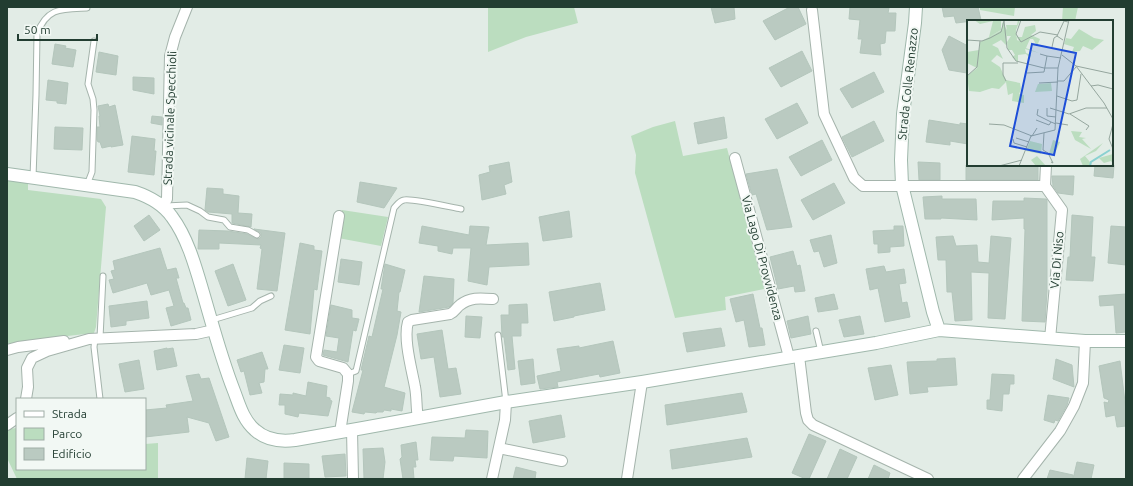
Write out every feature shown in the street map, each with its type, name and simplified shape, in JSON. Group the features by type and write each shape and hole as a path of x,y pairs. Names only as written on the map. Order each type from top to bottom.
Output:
{"street":[{"name":"Strada vicinale Specchioli","path":"162,206 167,199 170,56 175,37 187,7"},
{"name":"Strada Colle Renazzo","path":"916,7 903,114 901,160 902,185 933,312 939,330"},
{"path":"812,10 824,114 854,178 863,186 1045,186 1046,166"},
{"name":"Via Lago Di Provvidenza","path":"735,158 794,356 808,420 813,425 928,479"},
{"path":"7,174 135,192 162,206 178,225 192,255 225,369 240,408 249,424 255,430 264,436 275,440 282,441 347,431 506,402 642,382 876,343 939,330 1050,339 1126,341"},
{"name":"Via Di Niso","path":"1045,186 1062,210 1050,339"},
{"path":"338,216 316,357 319,361 343,368 348,374 341,426 347,431 353,479"},
{"path":"418,418 415,389 409,357 406,328 408,322 412,320 450,314 455,312 459,305 475,298 492,299"},
{"path":"7,350 48,343 95,339 196,334 212,325"},
{"path":"26,398 28,387 27,368 32,358 47,351 95,339"},
{"path":"1023,479 1060,431 1074,406 1083,383 1085,341"},
{"path":"627,479 642,382"},
{"path":"492,479 505,420 506,402"},
{"path":"7,425 16,419"},
{"path":"499,448 562,461"}],"lane":[{"path":"32,178 38,34 40,26 46,17 56,11 63,9 87,8"},
{"path":"87,185 92,172 94,110 93,98 88,84 94,41"},
{"path":"348,374 356,371 394,208 398,203 404,200 461,209"},
{"path":"162,206 186,205 208,217 224,220 230,227 248,230 257,236"},
{"path":"100,398 94,346 103,276"},
{"path":"212,325 252,308 260,301 271,296"},
{"path":"816,331 821,352"},
{"path":"498,335 506,402"}],"green space":[{"path":"488,7 574,7 578,23 526,37 488,52"},
{"path":"980,7 1015,7 1014,16 980,10"},
{"path":"1063,7 1078,7 1075,20 1062,20"},
{"path":"675,121 683,156 727,148 764,289 725,297 726,310 675,318 635,173 636,155 631,136 653,127"},
{"path":"7,177 28,180 28,190 101,199 106,207 96,327 94,333 7,344"},
{"path":"342,210 388,217 381,246 338,238"},
{"path":"16,428 16,470 146,470 146,444 158,443 158,479 17,479 7,458 7,429"}],"building":[{"path":"711,7 734,7 735,19 715,23"},
{"path":"790,7 798,7 806,24 775,40 763,21"},
{"path":"850,7 889,8 888,13 896,13 895,31 886,31 885,43 880,44 881,55 860,53 862,39 858,39 860,20 849,19"},
{"path":"942,7 978,7 981,20 967,20 967,22 956,23 954,16 944,17"},
{"path":"949,36 967,45 967,73 949,70 942,50"},
{"path":"55,44 76,50 73,67 52,64"},
{"path":"802,51 812,71 781,87 769,68"},
{"path":"99,52 118,56 116,75 96,72"},
{"path":"874,72 884,92 852,108 840,89"},
{"path":"133,77 154,78 154,94 133,90"},
{"path":"48,80 68,83 66,104 46,100"},
{"path":"797,103 808,123 777,139 765,119"},
{"path":"108,104 109,107 115,105 123,145 102,148 100,142 97,140 97,127 100,127 98,106"},
{"path":"152,116 162,117 162,125 151,123"},
{"path":"724,117 727,138 698,144 694,123"},
{"path":"929,120 960,125 960,123 967,124 967,144 950,141 950,145 926,142"},
{"path":"874,121 884,141 852,157 842,137"},
{"path":"55,127 83,128 82,150 54,149"},
{"path":"132,136 155,139 154,151 156,151 154,175 128,172"},
{"path":"822,140 832,160 801,176 789,157"},
{"path":"509,162 512,182 504,185 506,194 482,200 479,175 490,172 489,166"},
{"path":"918,162 940,163 940,180 919,180"},
{"path":"966,165 1038,166 1038,180 966,180"},
{"path":"1114,165 1113,178 1094,176 1095,166"},
{"path":"777,169 792,227 767,230 756,194 752,195 746,174"},
{"path":"1052,176 1074,176 1073,195 1058,193 1053,186"},
{"path":"360,182 397,188 384,208 357,202"},
{"path":"834,183 845,203 813,220 801,200"},
{"path":"207,188 223,189 223,194 239,196 238,213 252,214 251,227 232,223 232,214 208,212 205,210"},
{"path":"942,196 942,199 976,199 977,220 941,218 925,219 923,197"},
{"path":"1024,198 1047,200 1047,291 1045,322 1022,321 1025,229 1024,218 992,220 993,201 1024,201"},
{"path":"569,211 572,237 543,241 539,217"},
{"path":"149,215 160,230 144,241 134,226"},
{"path":"1072,215 1093,217 1091,257 1095,257 1093,281 1066,280 1068,257 1070,257"},
{"path":"422,226 469,235 470,226 489,227 486,245 528,243 529,265 489,267 487,285 468,281 471,248 453,248 452,254 438,251 438,246 419,243"},
{"path":"894,226 903,226 904,246 890,247 890,252 878,253 878,244 874,244 873,231 894,230"},
{"path":"1111,226 1126,227 1126,265 1108,263"},
{"path":"254,229 285,233 277,291 257,289 262,249 260,248 261,245 219,243 219,249 198,249 199,230 228,231 247,234 259,239 261,237 261,233"},
{"path":"831,235 837,263 824,267 819,251 814,252 810,240"},
{"path":"953,236 956,246 977,245 978,262 989,263 991,236 1011,238 1005,319 988,318 989,273 971,272 972,320 955,321 952,292 947,292 946,260 938,260 936,237"},
{"path":"300,243 314,246 314,250 322,251 317,290 314,289 310,334 285,330"},
{"path":"160,248 167,270 176,268 179,278 176,278 183,303 186,308 188,308 191,320 171,326 166,308 174,306 169,290 151,295 147,283 113,293 109,280 114,279 111,271 115,270 113,261"},
{"path":"793,251 797,266 800,265 805,291 795,292 794,286 778,289 770,257"},
{"path":"341,259 362,262 359,285 338,282"},
{"path":"233,264 246,300 228,306 215,271"},
{"path":"385,264 405,270 399,292 397,311 401,312 397,335 384,387 405,393 402,411 391,409 391,411 384,410 383,412 376,413 365,412 364,414 352,412 363,370 361,370 369,336 372,337 383,289 381,289"},
{"path":"884,266 886,272 904,269 906,283 899,284 902,303 907,302 910,317 885,322 878,288 870,290 866,269"},
{"path":"424,276 454,279 453,303 449,307 419,312"},
{"path":"600,283 605,310 554,321 549,292"},
{"path":"753,294 765,345 749,347 744,320 736,322 730,299"},
{"path":"834,294 838,309 818,312 815,298"},
{"path":"1126,294 1126,332 1116,333 1114,305 1100,306 1099,296"},
{"path":"147,301 149,318 126,321 126,325 111,327 109,306"},
{"path":"527,304 528,323 521,323 521,336 512,336 515,369 508,370 504,337 502,337 501,315 509,315 509,305"},
{"path":"331,305 352,310 352,318 359,319 356,331 353,330 348,362 323,355 324,350 337,352 339,338 326,336"},
{"path":"466,316 482,317 480,338 465,337"},
{"path":"808,316 811,334 791,338 787,321"},
{"path":"860,316 864,334 844,337 839,320"},
{"path":"721,328 725,346 687,352 683,333"},
{"path":"442,330 448,369 456,368 461,394 440,397 434,357 421,359 417,334"},
{"path":"613,341 620,373 600,377 599,374 557,382 558,387 540,389 537,376 561,371 557,349 579,346 579,348"},
{"path":"284,345 304,348 300,373 279,370"},
{"path":"173,348 177,366 157,370 154,351"},
{"path":"262,352 268,369 265,369 264,382 259,383 262,393 250,395 244,371 241,372 237,360"},
{"path":"955,358 957,385 927,387 928,392 910,394 907,362 937,361 937,359"},
{"path":"533,359 535,383 521,385 518,361"},
{"path":"1056,359 1072,365 1074,387 1053,379"},
{"path":"139,360 144,389 125,392 119,364"},
{"path":"1120,361 1126,410 1126,426 1117,427 1115,415 1106,417 1104,402 1108,403 1109,400 1104,398 1099,366"},
{"path":"891,365 898,395 875,400 868,368"},
{"path":"199,374 201,379 209,378 229,437 216,441 209,423 187,417 189,432 146,437 146,410 167,408 166,405 193,401 186,376"},
{"path":"992,374 1014,375 1014,384 1010,384 1009,394 1003,394 1002,411 987,409 987,400 990,400"},
{"path":"308,382 327,386 326,397 330,398 332,401 328,416 299,413 298,417 285,414 285,405 279,405 280,394 293,395 293,393 306,396"},
{"path":"742,393 747,412 667,425 665,405"},
{"path":"1048,395 1069,398 1067,405 1058,421 1055,420 1054,423 1044,420"},
{"path":"561,415 565,437 533,443 529,421"},
{"path":"466,430 488,431 487,458 454,456 453,461 430,460 432,437 465,438"},
{"path":"809,434 826,441 809,479 806,479 792,473"},
{"path":"747,438 752,457 672,469 670,450"},
{"path":"416,442 418,460 415,460 416,467 413,467 414,479 403,479 400,459 402,457 401,445"},
{"path":"383,448 385,462 383,479 364,479 363,449"},
{"path":"840,449 857,457 847,479 827,479"},
{"path":"345,454 346,476 325,477 322,456"},
{"path":"247,458 268,461 266,479 245,479"},
{"path":"1077,462 1094,465 1091,479 1073,479"},
{"path":"284,463 309,464 309,479 284,479"},
{"path":"874,465 890,473 888,479 868,479"},
{"path":"516,467 536,472 535,479 513,479"},
{"path":"1050,470 1073,475 1073,479 1047,479"}]}
